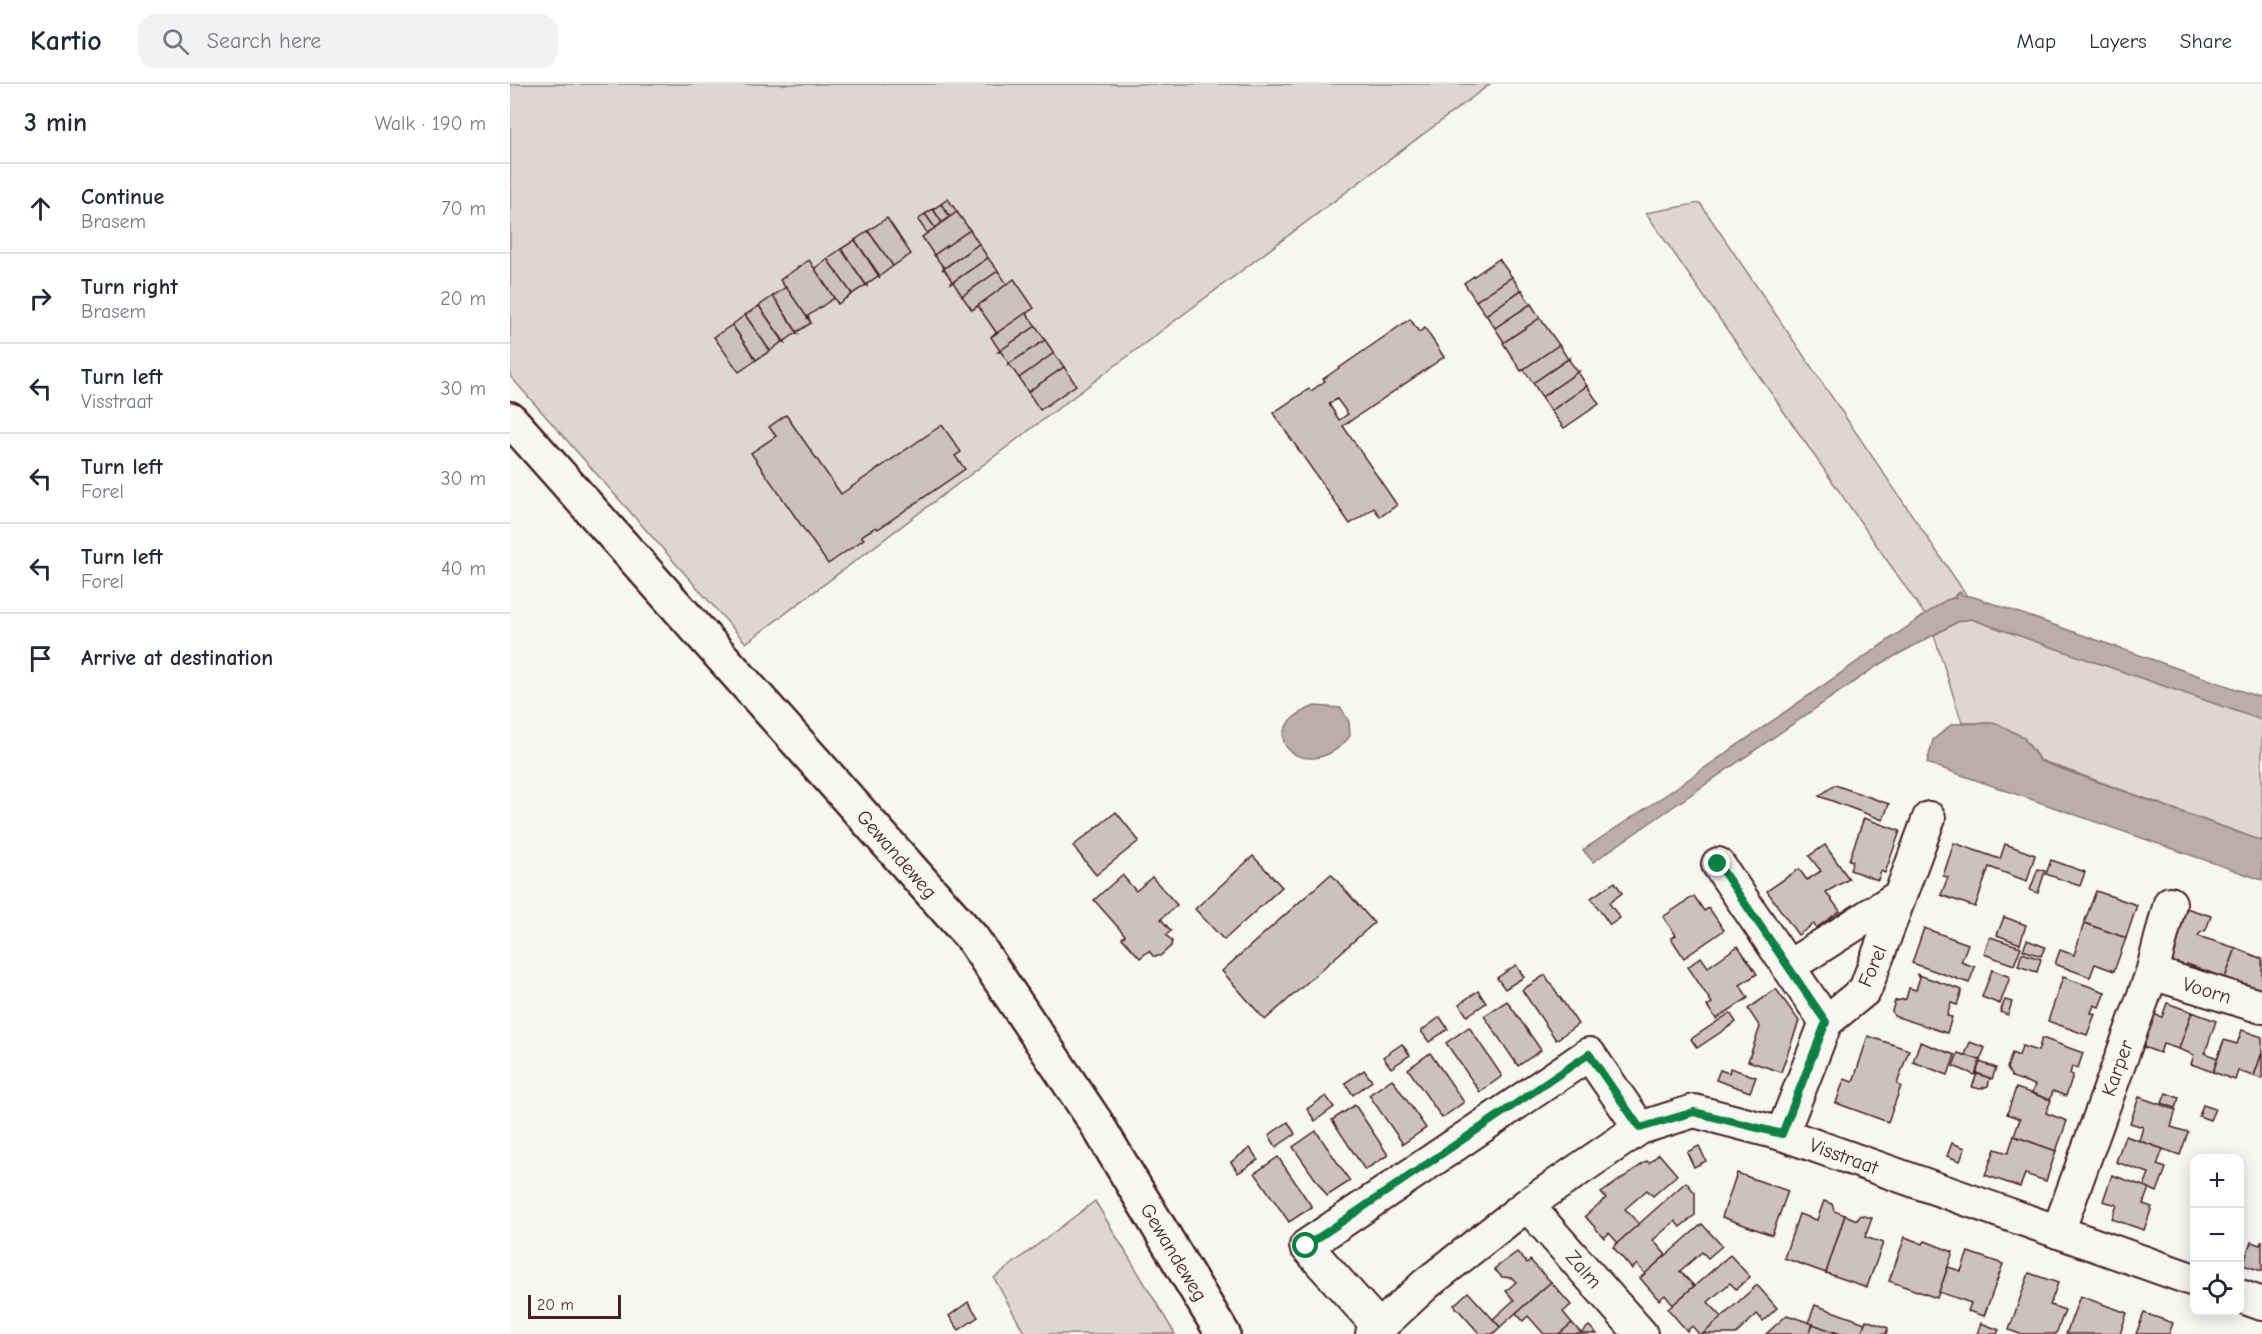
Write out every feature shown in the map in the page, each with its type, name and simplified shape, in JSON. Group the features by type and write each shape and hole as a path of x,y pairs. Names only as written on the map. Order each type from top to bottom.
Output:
{"street":[{"name":"Gewandeweg","path":"510,419 972,938 1095,1121 1223,1334"},
{"name":"Forel","path":"1782,1134 1826,1022 1865,990 1929,818"},
{"path":"1718,864 1826,1022"},
{"name":"Forel","path":"1788,967 1898,897"},
{"name":"Karper","path":"2058,1232 2152,973 2170,903"},
{"name":"Voorn","path":"2152,973 2262,1007"},
{"path":"1376,1330 1306,1246 1589,1054 1640,1128"},
{"name":"Visstraat","path":"1376,1330 1426,1284 1527,1205 1640,1128 1694,1112 1782,1134 2190,1279"},
{"name":"Zalm","path":"1527,1205 1641,1334"},
{"path":"2244,1297 2262,1304"}],"shaded area":[{"path":"510,84 1490,84 746,643 510,376"},
{"path":"1700,203 1967,596 1950,599 1925,615 1646,213"},
{"path":"1960,592 1962,595 1974,597 2262,698 2262,720 1971,619 1959,621 1877,666 1593,862 1583,850 1946,600 1956,598 1955,595"},
{"path":"1971,619 2262,720 2262,841 2040,760 2023,737 1996,723 1962,723 1934,635 1959,621"},
{"path":"1315,706 1341,708 1349,722 1350,736 1334,751 1317,757 1302,757 1290,751 1284,741 1285,730 1294,717"},
{"path":"1996,723 2023,737 2040,761 2262,841 2262,880 1927,763 1933,740 1952,724"},
{"path":"1095,1201 1175,1334 1025,1334 994,1278"}],"building":[{"path":"948,199 957,212 950,217 941,204"},
{"path":"941,204 950,217 942,223 933,209"},
{"path":"933,209 942,223 935,228 925,214"},
{"path":"957,212 970,230 934,255 922,237"},
{"path":"925,214 935,228 927,233 918,220"},
{"path":"887,218 911,254 893,266 868,231"},
{"path":"970,230 979,244 944,268 934,255"},
{"path":"868,231 893,266 880,276 855,240"},
{"path":"855,240 880,278 878,276 867,286 841,249"},
{"path":"979,244 988,258 951,283 944,269 942,270"},
{"path":"841,249 866,285 852,294 827,259"},
{"path":"988,258 998,271 962,296 953,282"},
{"path":"827,259 852,294 838,304 815,270"},
{"path":"1499,259 1512,277 1476,301 1464,283"},
{"path":"809,260 838,304 834,298 808,316 811,323 780,280"},
{"path":"998,271 1007,284 972,310 962,296"},
{"path":"1512,277 1521,290 1486,315 1476,301"},
{"path":"1014,279 1034,308 991,337 996,332 978,306 972,310"},
{"path":"786,287 811,323 797,332 773,296"},
{"path":"1523,289 1529,302 1532,303 1495,328 1486,315"},
{"path":"773,296 798,334 796,333 785,343 759,306"},
{"path":"1531,304 1540,318 1503,343 1495,328"},
{"path":"759,306 783,341 770,351 745,315"},
{"path":"1026,313 1036,326 1000,351 991,337"},
{"path":"745,315 770,351 756,360 732,325"},
{"path":"1540,318 1559,345 1521,371 1503,343"},
{"path":"1410,319 1419,332 1425,328 1444,357 1343,426 1397,505 1380,517 1374,508 1350,524 1273,413 1309,389 1311,391 1325,381 1323,379","holes":["1337,399 1348,414 1339,420 1329,404"]},
{"path":"732,325 756,360 739,372 714,337"},
{"path":"1036,326 1045,340 1008,365 1009,363 1001,352 998,352"},
{"path":"1045,340 1054,353 1019,378 1009,364"},
{"path":"1559,345 1568,359 1533,383 1524,370 1521,371"},
{"path":"1054,353 1064,367 1028,392 1019,378"},
{"path":"1570,358 1569,360 1579,371 1542,397 1533,383"},
{"path":"1064,367 1076,385 1040,410 1028,392"},
{"path":"1578,372 1587,386 1551,411 1542,397"},
{"path":"1587,386 1599,404 1564,428 1551,411"},
{"path":"786,415 841,494 942,425 961,452 955,456 965,469 878,529 876,527 861,536 864,539 828,564 751,453 776,436 769,427"},
{"path":"1835,785 1889,804 1883,820 1819,796"},
{"path":"1116,812 1139,841 1096,875 1073,846"},
{"path":"1864,818 1900,831 1885,873 1881,871 1878,880 1850,870 1853,861 1849,860"},
{"path":"1954,843 2000,859 2005,844 2035,855 2027,881 1989,867 1975,907 1941,895 1948,877 1943,876"},
{"path":"1825,845 1849,879 1826,892 1840,911 1816,928 1814,924 1798,935 1767,891 1799,869 1807,880 1821,871 1809,856"},
{"path":"1253,856 1282,887 1224,940 1195,909"},
{"path":"2051,860 2085,872 2080,886 2046,874"},
{"path":"2038,869 2045,871 2038,893 2030,890"},
{"path":"1331,874 1374,923 1265,1020 1222,971"},
{"path":"1122,875 1136,891 1152,877 1177,905 1161,919 1171,931 1166,935 1172,941 1171,946 1160,956 1153,956 1149,951 1140,958 1122,938 1125,935 1094,900"},
{"path":"1615,882 1622,893 1609,903 1620,918 1610,925 1591,898"},
{"path":"2096,891 2137,905 2126,938 2084,923"},
{"path":"1694,896 1704,911 1709,908 1724,930 1684,958 1671,938 1676,935 1663,917"},
{"path":"2186,908 2211,916 2206,930 2198,936 2236,948 2225,978 2187,964 2186,966 2167,960"},
{"path":"2004,917 2026,925 2020,944 1997,935"},
{"path":"2084,923 2126,938 2114,971 2095,964 2090,977 2055,964 2060,950 2074,955"},
{"path":"1924,928 1968,944 1961,962 1975,967 1969,983 1912,963"},
{"path":"1990,937 2021,947 2014,965 1984,954"},
{"path":"2027,940 2045,947 2041,956 2023,950"},
{"path":"1738,946 1757,974 1740,985 1748,998 1716,1019 1707,1006 1712,1003 1688,967 1701,957 1708,967"},
{"path":"2236,948 2262,959 2262,990 2225,978"},
{"path":"2022,953 2041,959 2037,972 2018,966"},
{"path":"1516,965 1524,977 1505,989 1497,978"},
{"path":"1992,970 2010,977 2000,1004 1982,997"},
{"path":"1916,974 1962,990 1957,1005 1951,1003 1947,1016 1952,1017 1947,1033 1894,1016 1892,1011 1895,1001 1906,999 1909,988 1916,990 1920,977"},
{"path":"1545,975 1578,1024 1556,1040 1522,990"},
{"path":"2063,977 2105,992 2099,1007 2094,1005 2091,1013 2095,1014 2087,1035 2048,1021"},
{"path":"1776,989 1799,1021 1781,1072 1748,1061 1760,1027 1748,1009"},
{"path":"1478,991 1486,1003 1467,1016 1459,1004"},
{"path":"2005,1000 2012,1002 2008,1015 2000,1012"},
{"path":"1507,1001 1541,1050 1518,1066 1484,1016"},
{"path":"2167,1003 2192,1012 2179,1049 2163,1044 2160,1053 2138,1045 2149,1013 2162,1017"},
{"path":"2192,1012 2216,1021 2205,1053 2217,1058 2224,1040 2213,1072 2191,1064 2194,1055 2179,1049"},
{"path":"1730,1013 1736,1022 1697,1048 1691,1039"},
{"path":"1440,1017 1448,1029 1429,1042 1421,1031"},
{"path":"1469,1027 1502,1076 1480,1092 1446,1043"},
{"path":"2242,1030 2262,1037 2262,1053 2254,1076 2238,1071 2235,1080 2213,1072 2224,1040 2237,1044"},
{"path":"1868,1036 1909,1050 1897,1084 1901,1086 1888,1122 1836,1103 1844,1079 1853,1082"},
{"path":"2042,1038 2083,1053 2078,1068 2072,1066 2070,1074 2073,1075 2066,1096 2053,1091 2050,1100 2032,1093 2035,1085 2012,1077 2007,1068 2012,1053 2019,1056 2022,1046 2038,1051"},
{"path":"1920,1042 1955,1055 1948,1075 1913,1062"},
{"path":"1970,1042 1985,1048 1980,1060 1965,1055"},
{"path":"1402,1044 1410,1055 1391,1068 1383,1057"},
{"path":"1430,1053 1464,1102 1442,1118 1408,1069"},
{"path":"1958,1053 1980,1060 1975,1075 1953,1066"},
{"path":"2262,1053 2262,1079 2254,1076"},
{"path":"1980,1062 1996,1068 1992,1079 1976,1073"},
{"path":"1730,1068 1756,1077 1750,1092 1716,1080 1720,1070 1729,1073"},
{"path":"1364,1070 1372,1081 1353,1095 1345,1083"},
{"path":"1977,1074 1990,1078 1988,1086 1980,1089 1972,1087"},
{"path":"1392,1079 1426,1128 1403,1144 1369,1095"},
{"path":"2016,1088 2051,1100 2046,1113 2067,1121 2056,1151 2014,1136 2020,1119 2007,1114"},
{"path":"2166,1093 2179,1098 2175,1108 2162,1103"},
{"path":"1326,1096 1334,1107 1315,1121 1307,1109"},
{"path":"2139,1097 2176,1110 2171,1127 2188,1132 2180,1155 2139,1141 2143,1127 2130,1123"},
{"path":"1355,1105 1388,1155 1365,1170 1332,1120"},
{"path":"2203,1105 2215,1109 2210,1120 2199,1116"},
{"path":"1288,1122 1295,1134 1276,1147 1269,1135"},
{"path":"1316,1131 1350,1181 1327,1196 1293,1147"},
{"path":"2014,1136 2056,1151 2046,1181 2025,1174 2020,1187 1985,1175 1995,1149 2008,1153"},
{"path":"2125,1136 2163,1149 2157,1165 2166,1168 2157,1192 2144,1186 2149,1173 2116,1162"},
{"path":"1952,1143 1965,1148 1960,1161 1947,1156"},
{"path":"1699,1146 1706,1161 1694,1167 1687,1152"},
{"path":"1250,1148 1258,1160 1238,1173 1231,1162"},
{"path":"1659,1154 1677,1175 1653,1196 1647,1190 1625,1209 1639,1224 1618,1243 1609,1233 1604,1238 1585,1216 1606,1198 1601,1193 1647,1161 1649,1163"},
{"path":"1278,1157 1312,1207 1289,1222 1255,1173"},
{"path":"1737,1173 1788,1191 1772,1235 1722,1217"},
{"path":"2112,1175 2149,1188 2143,1204 2152,1207 2144,1230 2112,1219 2117,1205 2103,1201"},
{"path":"1686,1182 1695,1193 1695,1215 1680,1227 1675,1221 1653,1240 1666,1255 1645,1274 1637,1264 1632,1269 1613,1247"},
{"path":"1824,1201 1832,1204 1834,1211 1845,1215 1826,1273 1784,1258 1799,1214 1817,1220"},
{"path":"1845,1215 1857,1220 1861,1215 1872,1218 1865,1237 1883,1243 1867,1287 1826,1273"},
{"path":"1702,1224 1722,1246 1708,1258 1702,1252 1680,1271 1694,1286 1673,1305 1665,1295 1659,1300 1640,1278"},
{"path":"1905,1237 1923,1244 1925,1241 1953,1252 1937,1298 1889,1281"},
{"path":"2262,1240 2262,1271 2244,1265 2251,1242 2260,1245"},
{"path":"1517,1252 1527,1263 1530,1260 1551,1282 1500,1327 1493,1319 1514,1300 1506,1291 1516,1282 1512,1278 1502,1277 1494,1269"},
{"path":"1968,1252 2003,1264 1984,1316 1968,1311 1971,1303 1939,1292 1948,1267 1961,1271"},
{"path":"1730,1255 1750,1277 1736,1289 1730,1283 1708,1302 1722,1317 1703,1334 1699,1334 1692,1326 1687,1331 1668,1309"},
{"path":"2029,1273 2058,1283 2050,1305 2065,1310 2056,1334 2020,1334 2009,1330"},
{"path":"1551,1282 1571,1305 1563,1312 1572,1323 1559,1334 1544,1334 1528,1316 1523,1321 1516,1313"},
{"path":"1757,1285 1777,1308 1763,1321 1757,1314 1736,1334 1703,1334"},
{"path":"1468,1292 1500,1327 1493,1334 1480,1334 1454,1305"},
{"path":"2080,1296 2127,1313 2120,1334 2066,1334"},
{"path":"968,1302 978,1317 959,1330 949,1316"},
{"path":"1815,1305 1865,1323 1861,1334 1841,1334 1808,1323"},
{"path":"2144,1313 2173,1323 2169,1334 2136,1334"},
{"path":"1787,1315 1813,1324 1809,1334 1766,1334"},
{"path":"1866,1320 1888,1328 1886,1334 1861,1334"},
{"path":"1572,1323 1581,1333 1589,1326 1597,1334 1559,1334"},
{"path":"1981,1323 1999,1330 1997,1334 1977,1334"},
{"path":"1813,1324 1839,1334 1809,1334"}],"route":[{"path":"1306,1246 1589,1054 1640,1128 1694,1112 1782,1134 1826,1022 1718,864"}]}
